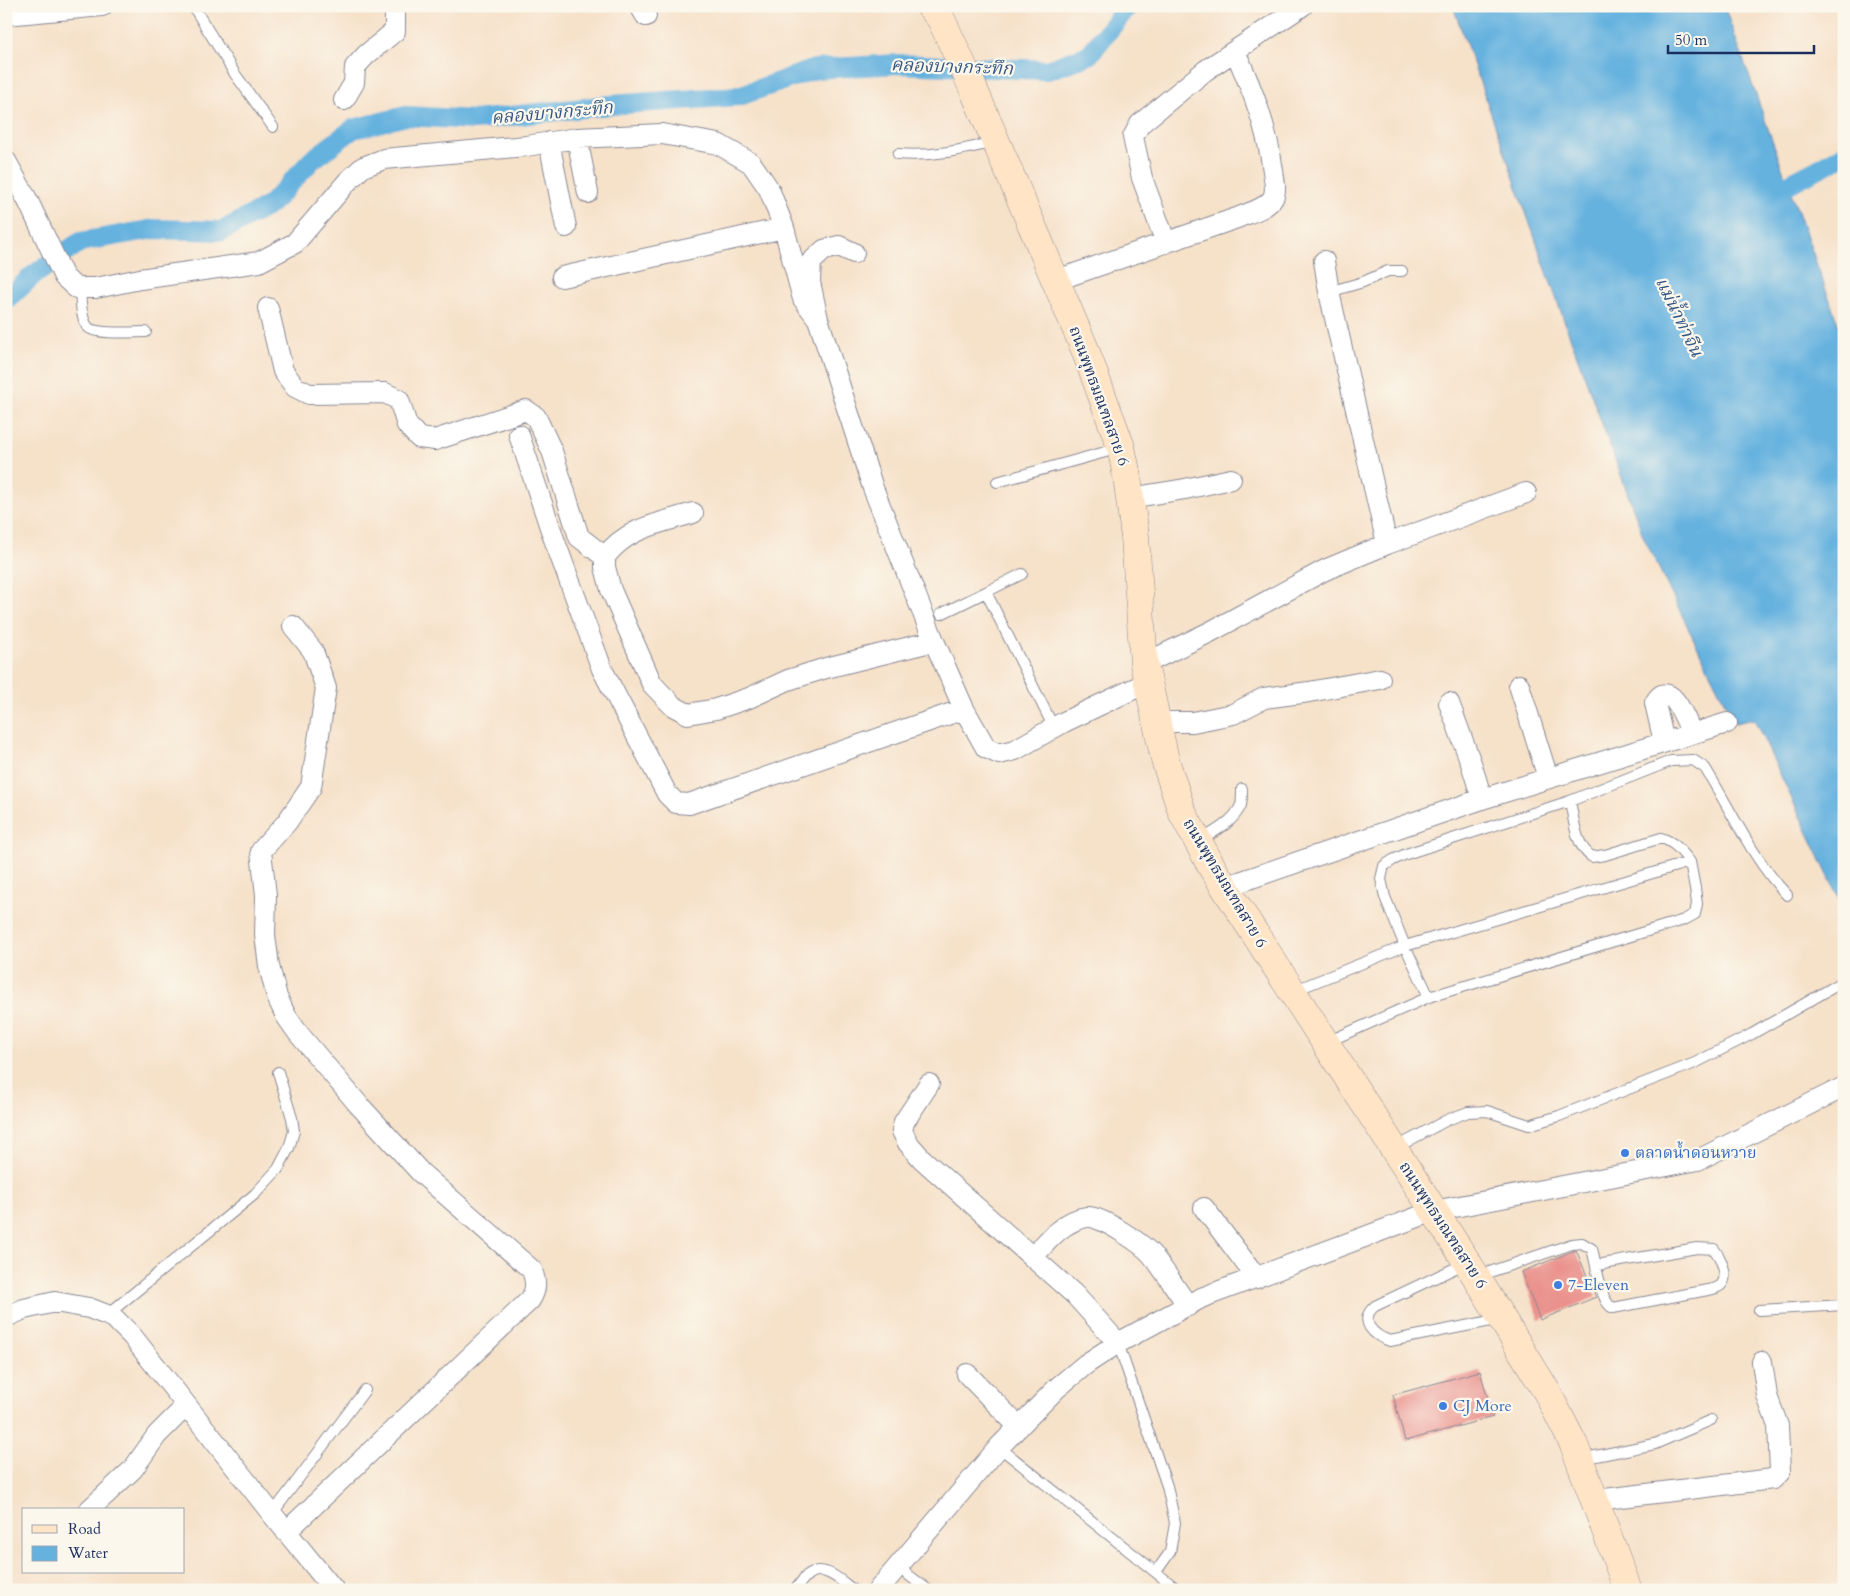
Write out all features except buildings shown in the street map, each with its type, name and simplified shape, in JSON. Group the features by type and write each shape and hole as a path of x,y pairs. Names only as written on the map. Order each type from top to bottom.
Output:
{"main road":[{"name":"ถนนพุทธมณฑลสาย 6","path":"930,6 941,19 955,46 1054,281 1084,347 1121,447 1135,537 1146,673 1165,760 1182,812 1225,888 1472,1270 1547,1392 1574,1445 1596,1500 1624,1589"}],"street":[{"path":"6,15 102,6"},
{"path":"344,100 354,83 355,67 366,54 396,31 396,6"},
{"path":"1166,243 1142,178 1133,137 1140,124 1206,70 1302,6"},
{"path":"1054,281 1262,208 1273,197 1275,184 1265,126 1254,94 1235,51"},
{"path":"6,161 50,249 72,283 96,288 140,279 260,262 294,243 348,181 363,167 384,159 430,156 577,138 662,134 718,144 751,163 769,189 784,228 803,299 818,319"},
{"path":"577,138 588,193"},
{"path":"549,142 566,227"},
{"path":"562,276 784,228"},
{"path":"854,253 839,246 824,250 811,262 810,282 818,319 873,488 934,641 964,709 986,748 999,754 1015,750 1054,728 1210,632 1325,570 1387,544 1526,493"},
{"path":"1324,261 1329,292 1387,544"},
{"path":"268,308 283,371 295,387 309,394 385,393 399,400 407,425 419,438 435,440 526,410 536,417 552,451 579,537 605,557"},
{"path":"519,435 554,539 602,669 667,794 676,803 689,804 964,709"},
{"path":"1130,498 1231,479"},
{"path":"692,513 639,528 619,540 605,557 605,567 611,590 652,684 673,706 688,714 749,698 788,680 826,668 934,641"},
{"path":"286,1532 530,1300 536,1291 536,1281 532,1270 422,1173 358,1104 298,1033 286,1016 277,997 269,966 265,935 266,895 261,851 288,822 311,787 326,688 313,651 293,626"},
{"path":"1157,722 1194,722 1233,714 1264,698 1380,679"},
{"path":"1519,685 1548,778"},
{"path":"1664,742 1656,703 1658,699 1666,695 1671,696 1678,703 1692,734"},
{"path":"1449,703 1482,799"},
{"path":"1225,888 1482,799 1728,723"},
{"path":"928,1084 904,1122 902,1131 908,1143 922,1158 1075,1294 1118,1343"},
{"path":"878,1590 999,1447 1057,1388 1086,1364 1118,1343 1202,1298 1434,1211 1698,1160 1844,1087"},
{"path":"1204,1208 1257,1278"},
{"path":"1033,1257 1052,1235 1073,1221 1089,1216 1101,1219 1152,1254 1188,1306"},
{"path":"6,1317 24,1309 56,1302 90,1308 107,1315 132,1336 334,1590"},
{"path":"1596,1500 1773,1479 1780,1472 1778,1426 1767,1396 1762,1362"},
{"path":"967,1374 1018,1427"},
{"path":"91,1508 134,1469 157,1435 186,1406"}],"lane":[{"path":"193,6 235,74 273,126"},
{"path":"898,154 920,156 952,152 996,142"},
{"path":"1329,292 1363,282 1388,271 1402,270"},
{"path":"72,283 87,326 94,331 146,332"},
{"path":"997,482 1121,447"},
{"path":"941,614 1022,574"},
{"path":"986,592 1054,728"},
{"path":"1429,997 1385,897 1382,879 1384,866 1406,854 1570,801 1671,761 1693,760 1706,768 1761,863 1787,895"},
{"path":"1198,842 1225,825 1236,813 1241,805 1242,789"},
{"path":"1325,1043 1429,997 1696,914 1697,904 1690,862 1678,847 1669,840 1661,838 1592,857 1586,854 1579,843 1570,801"},
{"path":"1292,991 1405,946 1690,862"},
{"path":"1394,1149 1448,1120 1468,1112 1487,1111 1530,1125 1559,1116 1668,1075 1703,1059 1752,1034 1844,981"},
{"path":"107,1315 255,1194 278,1170 289,1148 294,1131 278,1072"},
{"path":"1502,1319 1390,1341 1380,1338 1370,1330 1366,1318 1374,1306 1472,1270 1572,1244 1582,1243 1592,1249 1602,1294 1608,1306 1613,1308 1713,1289 1721,1285 1724,1277 1718,1254 1714,1249 1706,1248 1597,1265"},
{"path":"1759,1310 1844,1304"},
{"path":"1118,1343 1167,1486 1175,1523 1170,1552 1156,1572"},
{"path":"272,1514 365,1390"},
{"path":"1579,1459 1655,1444 1711,1420"},
{"path":"999,1447 1178,1590"},
{"path":"898,1567 928,1590"},
{"path":"795,1590 808,1574 819,1571 830,1573 853,1590"}],"water":[{"name":"แม่น้ำท่าจีน","path":"1453,6 1724,6 1844,340 1844,909 1754,719 1735,723 1644,538 1565,323"}],"waterway":[{"name":"คลองบางกระทึก","path":"6,301 31,277 80,242 154,229 222,231 270,205 312,160 353,129 406,116 475,120 610,105 739,96 815,69 897,64 1047,70 1089,55 1128,6"},
{"path":"1763,197 1844,155"}],"place":[{"name":"ตลาดน้ำดอนหวาย","path":"1625,1153"},
{"name":"7-Eleven","path":"1558,1285"},
{"name":"CJ More","path":"1443,1406"}]}
